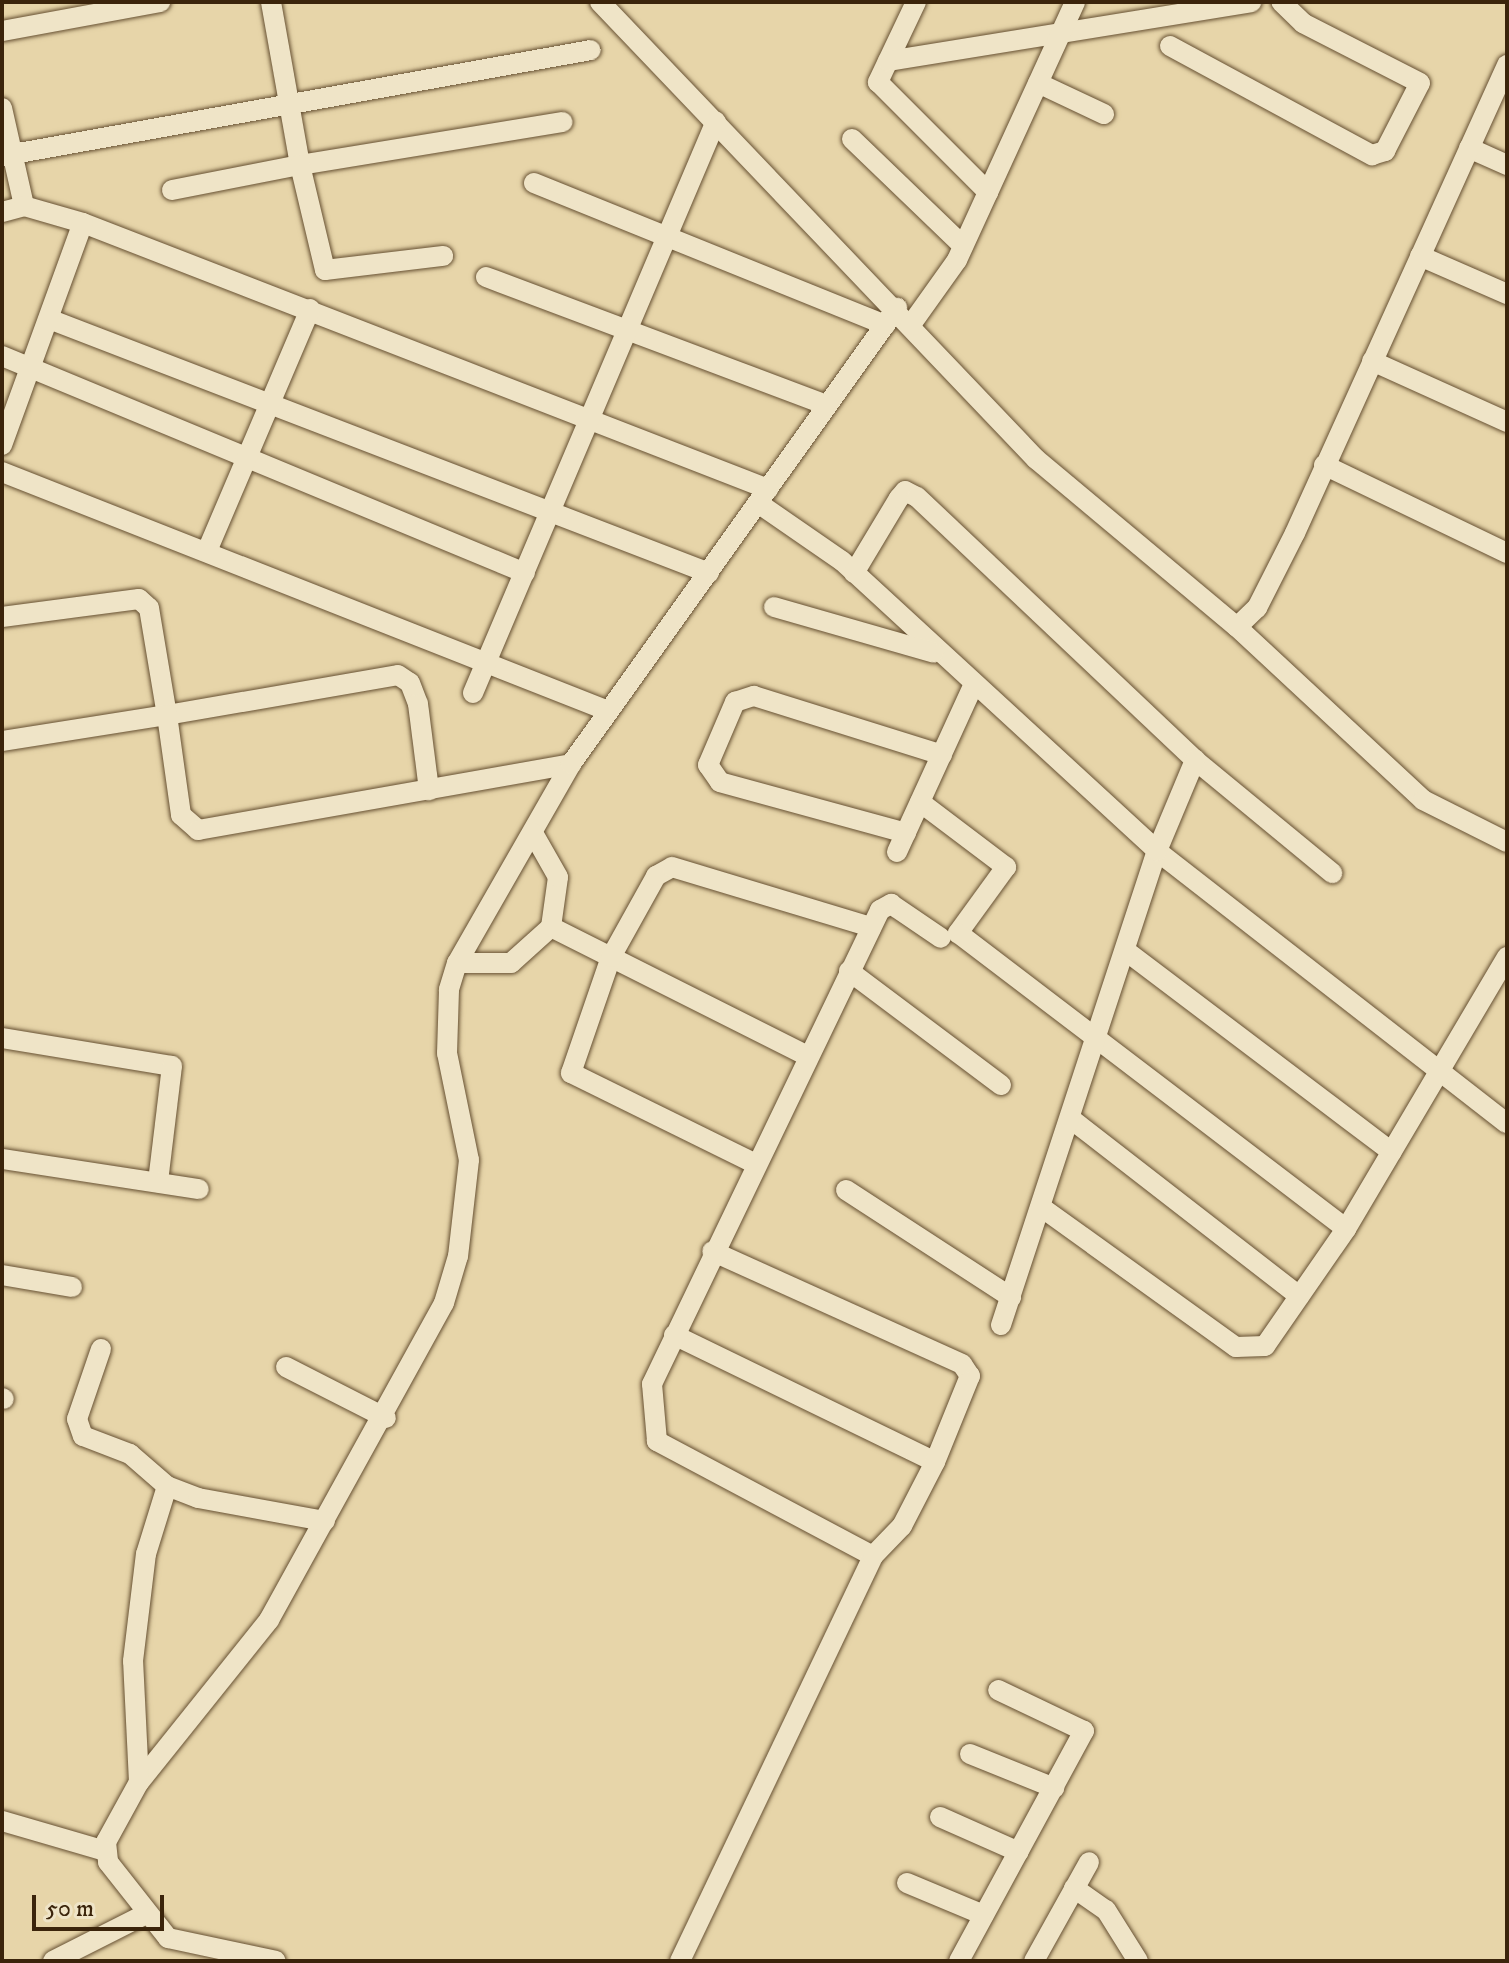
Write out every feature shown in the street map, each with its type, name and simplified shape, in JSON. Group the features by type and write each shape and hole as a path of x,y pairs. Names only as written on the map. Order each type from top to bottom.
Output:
{"street":[{"path":"2,31 160,2"},
{"path":"271,2 300,165 325,270 443,256"},
{"path":"600,2 716,121 891,316"},
{"path":"916,2 878,82 988,192"},
{"path":"910,326 963,246 1075,2"},
{"path":"888,61 1060,36 1251,2"},
{"path":"1170,46 1372,155 1385,151 1420,83 1303,23 1281,2"},
{"path":"6,156 591,50"},
{"path":"1237,627 1262,598 1507,65"},
{"path":"1038,83 1104,114"},
{"path":"2,108 6,156 24,206"},
{"path":"473,693 592,420 716,121"},
{"path":"172,190 300,165 563,122"},
{"path":"852,139 963,246"},
{"path":"1469,148 1507,165"},
{"path":"534,183 667,238 891,316 910,326 1036,459 1237,627 1423,800 1507,842"},
{"path":"2,212 24,206 83,223 592,420 763,496 854,573 972,688 1157,851 1440,1075 1507,1123"},
{"path":"2,445 83,223"},
{"path":"1420,256 1507,294"},
{"path":"486,277 827,405"},
{"path":"207,551 310,309"},
{"path":"105,1851 112,1822 139,1782 221,1689 325,1521 386,1418 444,1303 458,1256 469,1160 447,1053 457,963 571,764 606,710 709,573 891,316"},
{"path":"49,319 709,573"},
{"path":"2,356 246,461 525,573"},
{"path":"1372,361 1507,422"},
{"path":"1324,465 1507,553"},
{"path":"2,472 487,660 606,710"},
{"path":"854,573 899,498 905,491 917,497 1195,760 1332,873"},
{"path":"2,617 139,599 149,608 181,815 198,830 571,764"},
{"path":"774,607 938,654"},
{"path":"2,741 398,675 410,683 418,704 429,790"},
{"path":"942,755 754,696 735,702 708,765 720,782 902,842 942,755 972,688"},
{"path":"1001,1325 1098,1039 1157,851 1195,760"},
{"path":"920,802 1006,867 958,933 1346,1229"},
{"path":"457,963 511,963 551,927 558,877 533,833"},
{"path":"754,1163 571,1073 611,957 656,876 672,867 871,927"},
{"path":"870,1563 657,1441 652,1384 754,1163 871,927 891,904 941,938"},
{"path":"551,927 806,1055"},
{"path":"1126,951 1392,1152"},
{"path":"1041,1207 1236,1347 1265,1346 1346,1229 1440,1075 1507,957"},
{"path":"849,971 1001,1085"},
{"path":"2,1038 172,1066 158,1182"},
{"path":"1071,1119 1299,1296"},
{"path":"2,1159 199,1189"},
{"path":"846,1190 1011,1297"},
{"path":"680,1961 870,1563 902,1526 969,1392 962,1364 712,1251"},
{"path":"2,1275 72,1287"},
{"path":"674,1335 935,1462"},
{"path":"101,1349 78,1429 147,1465 167,1486 325,1521"},
{"path":"286,1367 386,1418"},
{"path":"139,1782 133,1661 146,1554 167,1486"},
{"path":"959,1961 1054,1788 1083,1727 998,1690"},
{"path":"970,1754 1054,1788"},
{"path":"940,1817 1019,1852"},
{"path":"2,1821 105,1851 144,1915 184,1945 276,1961"},
{"path":"1036,1960 1089,1862"},
{"path":"907,1883 984,1915"},
{"path":"1074,1888 1106,1910 1138,1961"},
{"path":"53,1961 144,1915"}]}
